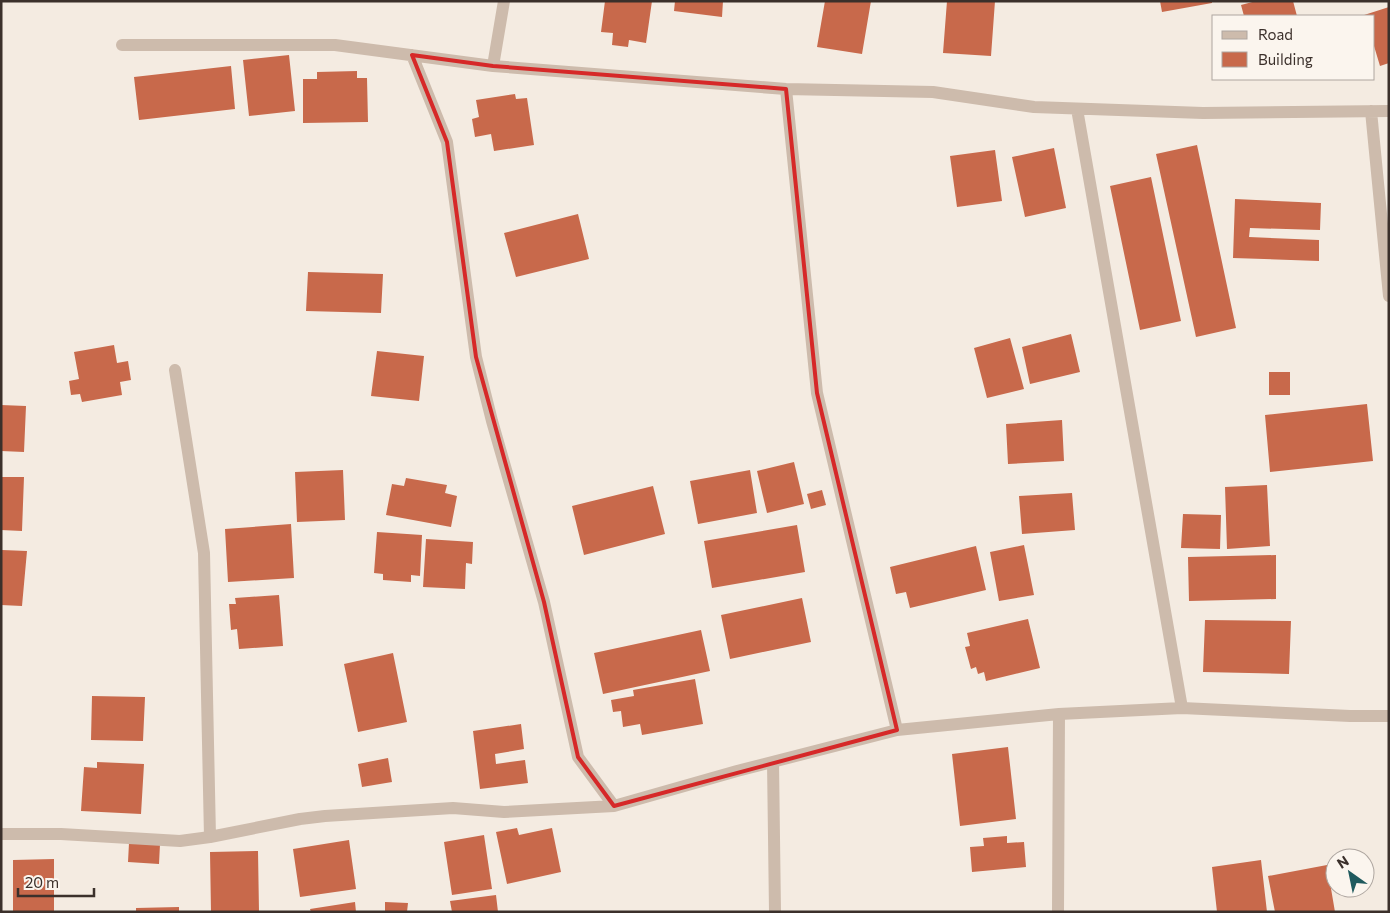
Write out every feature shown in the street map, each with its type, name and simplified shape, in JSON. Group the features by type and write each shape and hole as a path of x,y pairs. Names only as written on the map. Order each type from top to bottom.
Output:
{"street":[{"path":"493,66 504,1"},
{"path":"122,45 335,45 493,66 786,89 933,92 1034,107 1203,113 1389,111"},
{"path":"412,55 447,142 476,357 492,421 544,602 578,757 614,806"},
{"path":"786,89 817,393 897,730"},
{"path":"1077,109 1182,708"},
{"path":"1370,111 1389,296"},
{"path":"175,370 204,553 210,837"},
{"path":"1,834 61,834 180,840 210,837 300,819 325,816 453,808 504,812 614,806 897,730 1059,714 1182,708 1350,716 1389,716"},
{"path":"1058,912 1059,714"},
{"path":"773,762 775,912"}],"highlighted area":[{"path":"412,55 493,66 786,89 817,393 897,730 614,806 578,757 544,602 476,357 447,142"}],"building":[{"path":"605,1 652,1 646,43 629,40 628,47 612,45 613,33 601,32"},
{"path":"675,1 723,1 722,17 674,11"},
{"path":"825,1 871,1 862,54 817,47"},
{"path":"947,1 995,1 991,56 943,53"},
{"path":"1160,1 1212,1 1212,3 1162,12"},
{"path":"1256,1 1293,1 1297,15 1244,15 1241,5"},
{"path":"1389,7 1389,63 1380,66 1375,49 1375,15 1364,15"},
{"path":"289,55 295,111 249,116 243,60"},
{"path":"231,66 235,109 139,120 134,77"},
{"path":"357,71 357,78 367,78 368,122 303,123 303,79 317,79 317,72"},
{"path":"515,94 516,99 527,98 534,145 494,151 491,134 475,137 472,119 479,117 476,100"},
{"path":"1197,145 1236,328 1196,337 1156,154"},
{"path":"1054,148 1066,208 1025,217 1012,157"},
{"path":"995,150 1002,201 957,207 950,156"},
{"path":"1151,177 1181,321 1140,330 1110,186"},
{"path":"1235,199 1321,203 1320,230 1250,228 1249,237 1319,240 1319,261 1233,258"},
{"path":"578,214 589,259 516,277 504,233"},
{"path":"308,272 383,274 381,313 306,311"},
{"path":"1071,334 1080,372 1030,384 1022,347"},
{"path":"1010,338 1024,389 987,398 974,348"},
{"path":"114,345 117,363 128,361 131,380 120,382 122,395 82,402 80,394 71,395 69,381 79,379 74,352"},
{"path":"377,351 424,356 419,401 371,396"},
{"path":"1269,372 1290,372 1290,395 1269,395"},
{"path":"1367,404 1373,461 1270,472 1265,415"},
{"path":"1,405 26,406 24,452 1,451"},
{"path":"1062,420 1064,461 1008,464 1006,424"},
{"path":"794,462 804,504 767,513 757,471"},
{"path":"343,470 345,520 297,522 295,472"},
{"path":"750,470 757,513 698,524 690,481"},
{"path":"1,477 24,477 22,531 1,530"},
{"path":"406,478 447,485 445,493 457,496 451,527 386,515 392,484 404,486"},
{"path":"1267,485 1270,546 1227,549 1225,487"},
{"path":"653,486 665,534 584,555 572,506"},
{"path":"822,490 826,505 811,509 807,494"},
{"path":"1072,493 1075,530 1022,534 1019,496"},
{"path":"1183,514 1221,515 1220,549 1181,548"},
{"path":"291,524 294,578 228,582 225,529"},
{"path":"797,525 805,572 712,588 704,541"},
{"path":"377,532 422,535 420,576 411,575 411,582 383,580 383,574 374,573"},
{"path":"426,539 473,542 472,564 466,563 465,589 423,587"},
{"path":"1024,545 1034,595 999,601 990,552"},
{"path":"976,546 986,590 910,608 906,592 896,594 890,567"},
{"path":"2,550 27,551 22,606 1,605"},
{"path":"1276,555 1276,599 1189,601 1188,557"},
{"path":"279,595 283,646 239,649 237,629 231,630 229,604 236,604 235,598"},
{"path":"802,598 811,642 730,659 721,615"},
{"path":"1028,619 1040,668 986,681 984,672 978,674 976,667 971,669 965,647 970,646 967,633"},
{"path":"1205,620 1291,621 1289,674 1203,672"},
{"path":"701,630 710,671 603,694 594,653"},
{"path":"393,653 407,722 358,732 344,664"},
{"path":"695,679 703,724 642,735 640,724 623,727 621,711 613,712 611,700 634,696 633,690"},
{"path":"92,696 145,697 143,741 91,740"},
{"path":"521,724 524,749 495,754 496,764 525,760 528,783 480,789 473,731"},
{"path":"1008,747 1016,819 960,826 952,754"},
{"path":"388,758 392,782 362,787 358,764"},
{"path":"97,762 144,764 141,814 81,811 84,767 97,768"},
{"path":"517,828 519,835 552,828 561,872 507,884 496,832"},
{"path":"484,835 492,889 452,895 444,842"},
{"path":"1007,836 1007,843 1024,842 1026,867 972,872 970,847 984,846 983,838"},
{"path":"349,840 356,889 300,897 293,849"},
{"path":"129,843 160,844 159,864 128,862"},
{"path":"258,851 259,912 211,912 210,852"},
{"path":"54,859 54,912 13,912 13,860"},
{"path":"1261,860 1267,912 1217,912 1212,867"},
{"path":"1325,865 1325,898 1333,898 1335,912 1275,912 1268,876"},
{"path":"496,895 498,912 452,912 450,901"},
{"path":"355,902 356,912 311,912 310,909"},
{"path":"385,902 408,903 407,912 385,912"},
{"path":"179,907 179,912 136,912 136,908"}]}
